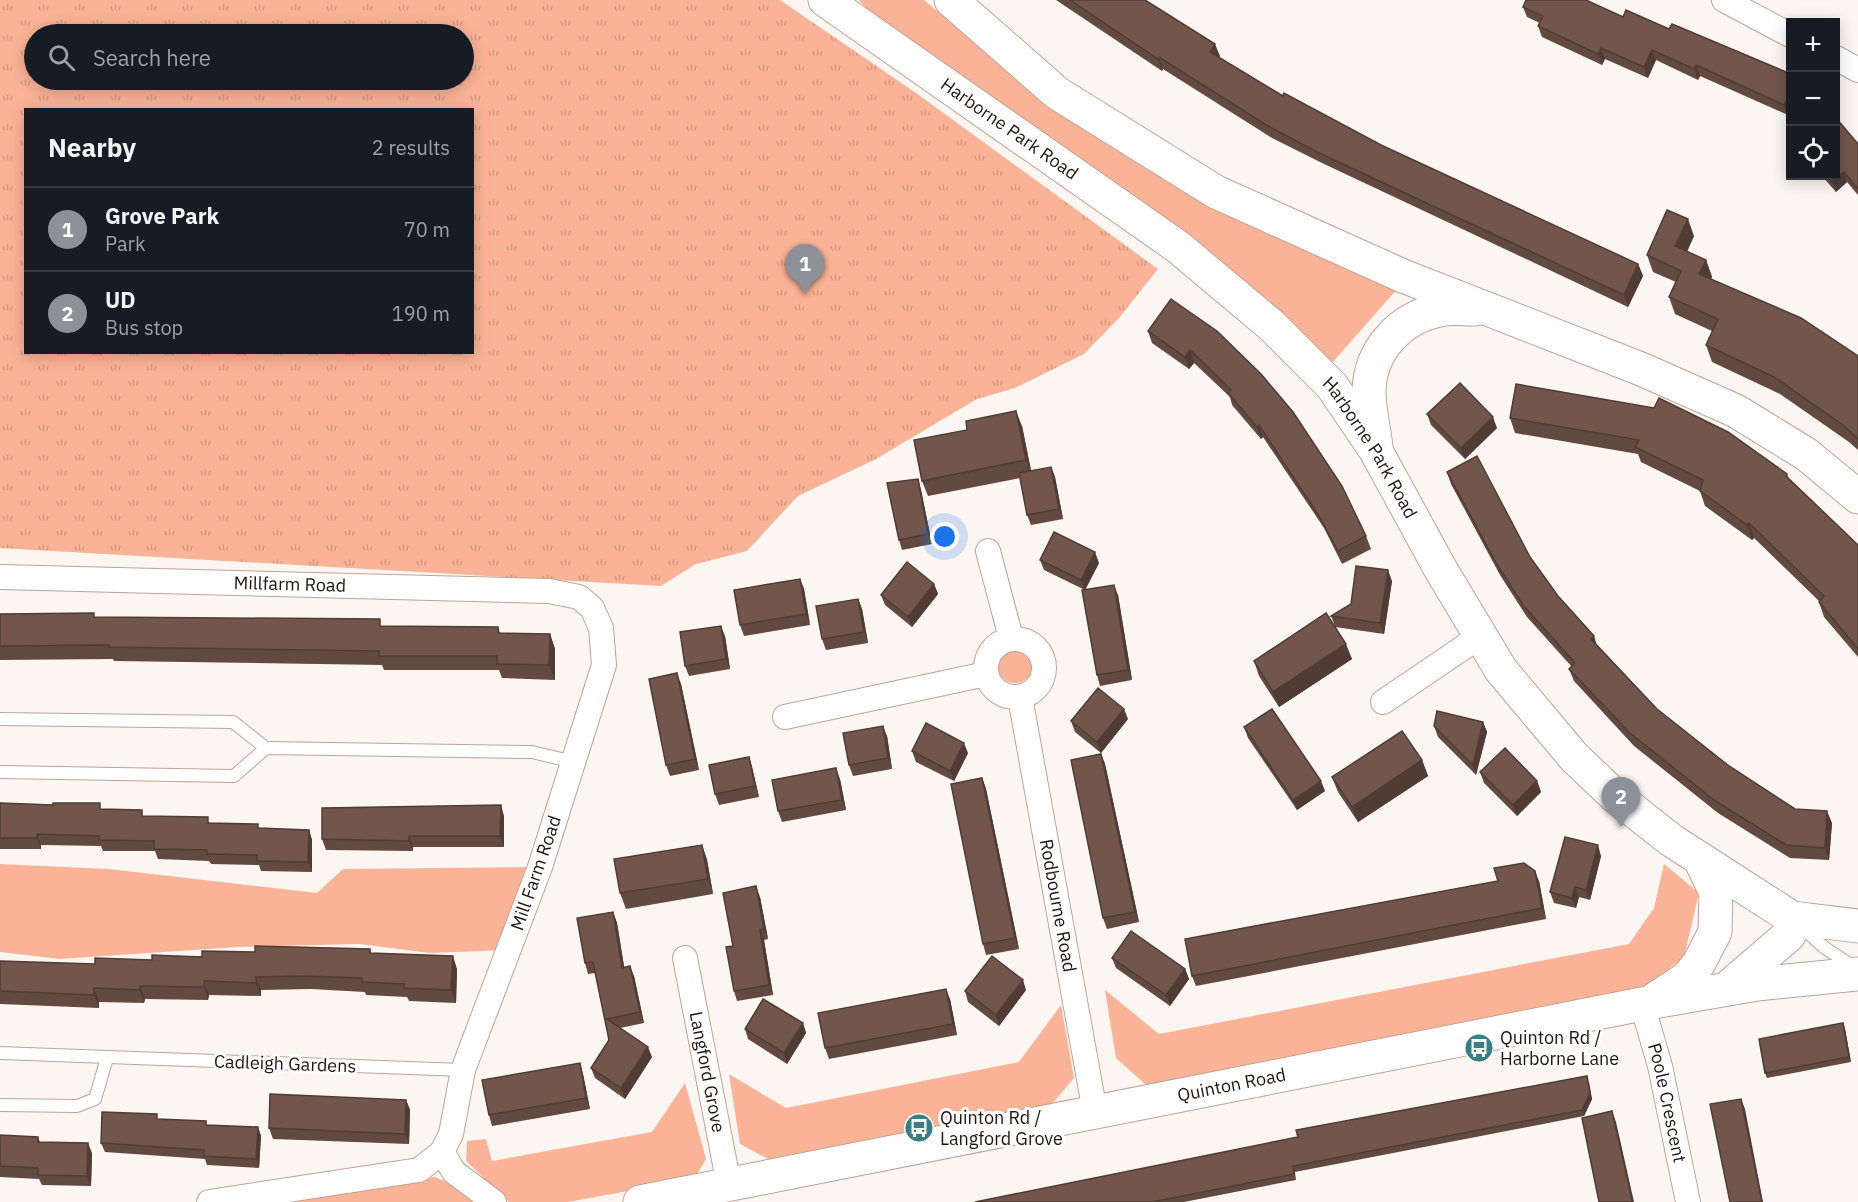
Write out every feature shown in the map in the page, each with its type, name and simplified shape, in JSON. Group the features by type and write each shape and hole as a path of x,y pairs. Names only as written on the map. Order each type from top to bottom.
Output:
{"main road":[{"name":"Harborne Park Road","path":"825,0 1178,247 1272,325 1332,386 1376,451 1479,637 1501,670 1574,757 1614,795 1700,859 1792,918 1858,926"},
{"path":"951,0 1057,93 1216,192 1484,309 1641,369 1736,411 1806,454 1858,497"},
{"path":"1376,451 1369,391 1376,358 1394,332 1416,317 1441,309 1484,309"},
{"path":"1645,1003 1687,978 1699,963 1714,932 1716,893 1700,859"},
{"path":"1726,989 1789,934 1792,918"},
{"name":"Quinton Road","path":"640,1202 1645,1003 1726,989 1858,974"}],"street":[{"path":"1724,0 1786,32"},
{"path":"1840,60 1858,70"},
{"path":"988,551 1011,638"},
{"name":"Millfarm Road","path":"0,577 549,591 579,597"},
{"name":"Mill Farm Road","path":"442,1152 451,1134 464,1070 540,867 604,665 602,628 592,608 579,597"},
{"path":"1383,702 1479,637"},
{"path":"1011,638 1027,641 1040,652 1043,659 1043,676 1040,683 1020,697 1002,694 989,682 986,674 985,664 994,647 1011,638"},
{"path":"785,717 986,674"},
{"name":"Rodbourne Road","path":"1020,697 1095,1112"},
{"name":"Langford Grove","path":"685,958 729,1185"},
{"name":"Poole Crescent","path":"1645,1003 1688,1202"},
{"path":"209,1202 419,1170 442,1152 454,1172 494,1202"}],"lane":[{"path":"0,719 233,722 266,748 532,752 574,762"},
{"path":"0,772 234,776 266,748"},
{"path":"1792,918 1825,948 1858,969"},
{"name":"Cadleigh Gardens","path":"0,1053 464,1070"},
{"path":"0,1105 77,1106 95,1099 107,1058"}],"green space":[{"path":"0,0 780,0 916,93 1158,269 1119,318 1084,354 1015,388 977,399 876,459 798,496 747,551 696,564 661,586 0,548"},
{"path":"859,0 924,0 1003,66 1399,287 1332,363 1195,242 871,14"},
{"path":"1015,647 1028,652 1033,665 1028,678 1015,683 1002,678 997,665 1002,652"},
{"path":"0,864 109,869 317,893 343,869 540,867 509,950 429,953 360,944 238,947 60,959 0,952"},
{"path":"1664,864 1699,893 1684,957 1646,986 1501,1019 1146,1085 1116,1058 1105,990 1159,1034 1629,944 1654,908"},
{"path":"1061,1005 1074,1078 1051,1105 770,1160 740,1144 729,1074 786,1108 1019,1062"},
{"path":"685,1083 706,1159 694,1179 568,1202 509,1202 466,1161 467,1141 486,1139 492,1161 652,1132"},
{"path":"435,1177 451,1184 479,1202 270,1202"}],"building":[{"path":"1070,0 1145,0 1215,44 1210,52 1283,96 1284,93 1381,145 1638,264 1624,295 1317,152 1268,126 1159,57 1158,59"},
{"path":"1526,0 1586,0 1623,17 1626,10 1669,29 1672,24 1786,72 1786,101 1784,105 1696,65 1694,69 1652,50 1644,67 1601,48 1598,54 1538,26 1543,16 1523,7"},
{"path":"1840,123 1858,144 1858,189 1844,172 1840,175"},
{"path":"1667,210 1688,219 1675,246 1706,260 1699,274 1801,318 1858,356 1858,439 1843,425 1774,377 1706,345 1718,319 1669,297 1681,271 1647,255"},
{"path":"1171,299 1217,331 1261,374 1293,412 1342,486 1366,536 1338,551 1319,516 1259,425 1257,427 1228,393 1231,390 1190,350 1185,357 1148,331"},
{"path":"1460,383 1493,417 1461,448 1427,414"},
{"path":"1516,384 1654,408 1659,398 1728,432 1787,474 1786,476 1858,545 1858,649 1819,602 1824,596 1749,523 1747,525 1700,491 1703,480 1635,447 1639,440 1510,418"},
{"path":"1016,411 1026,460 922,481 914,440 967,430 966,421"},
{"path":"1477,456 1530,557 1558,596 1594,636 1591,639 1657,709 1729,766 1795,809 1827,811 1825,848 1786,845 1714,800 1630,733 1569,669 1575,663 1523,605 1496,563 1447,472"},
{"path":"1051,467 1059,509 1027,515 1019,473"},
{"path":"918,479 928,534 899,540 887,483"},
{"path":"1054,532 1095,552 1081,580 1040,560"},
{"path":"907,562 934,584 908,617 881,595"},
{"path":"1356,566 1388,570 1380,623 1331,616 1351,604"},
{"path":"800,579 806,614 740,625 734,590"},
{"path":"1114,585 1128,670 1097,675 1082,590"},
{"path":"858,599 864,632 822,639 816,606"},
{"path":"94,613 94,617 380,619 380,626 498,627 498,633 550,634 549,665 497,664 497,656 379,656 379,651 109,647 109,645 0,646 0,614"},
{"path":"1326,613 1346,644 1273,692 1254,661"},
{"path":"721,626 726,659 685,666 680,632"},
{"path":"677,673 695,759 666,765 649,679"},
{"path":"1098,688 1124,709 1097,742 1071,721"},
{"path":"1272,709 1321,781 1293,800 1244,727"},
{"path":"1437,711 1483,722 1473,765 1434,726"},
{"path":"926,723 964,743 950,771 912,751"},
{"path":"883,726 888,758 849,765 843,733"},
{"path":"1402,731 1422,760 1352,807 1332,777"},
{"path":"1505,748 1537,781 1513,805 1480,772"},
{"path":"1101,754 1135,912 1103,918 1071,760"},
{"path":"749,757 755,786 715,794 709,765"},
{"path":"836,768 842,800 778,811 772,780"},
{"path":"982,778 1015,938 983,944 951,784"},
{"path":"0,803 53,805 53,803 100,803 100,809 142,810 142,816 208,817 208,823 258,824 258,828 309,830 308,862 257,861 257,855 207,854 207,850 154,849 154,841 99,840 99,836 37,834 37,838 0,838"},
{"path":"501,805 500,836 409,836 409,841 322,839 322,808"},
{"path":"1565,837 1598,845 1586,890 1575,887 1572,898 1550,892"},
{"path":"702,845 708,879 620,893 614,859"},
{"path":"1524,863 1535,871 1542,908 1192,976 1185,939 1498,881 1494,868"},
{"path":"756,886 764,929 760,930 769,985 734,991 726,947 733,946 723,893"},
{"path":"613,912 622,968 630,966 640,1012 607,1019 648,1047 621,1088 591,1068 609,1040 593,962 585,963 577,918"},
{"path":"1131,931 1185,969 1166,995 1112,958"},
{"path":"255,946 370,949 370,953 453,956 451,990 404,988 404,984 362,982 362,978 306,976 256,977 256,983 204,981 204,987 140,986 140,990 94,988 94,995 0,991 0,961 95,964 95,958 152,960 152,955 202,957 202,951 255,952"},
{"path":"992,956 1023,980 996,1015 965,991"},
{"path":"946,989 953,1024 825,1048 818,1013"},
{"path":"763,999 803,1023 784,1053 745,1029"},
{"path":"1843,1023 1849,1057 1765,1073 1759,1039"},
{"path":"580,1063 586,1098 489,1115 482,1080"},
{"path":"1587,1076 1590,1093 1582,1110 1293,1166 1294,1174 1152,1202 975,1202 1298,1137 1296,1130"},
{"path":"270,1094 406,1100 405,1134 269,1128"},
{"path":"1741,1099 1762,1202 1730,1202 1710,1104"},
{"path":"1612,1111 1632,1202 1599,1202 1582,1118"},
{"path":"102,1112 157,1114 157,1119 206,1121 206,1125 258,1127 256,1159 204,1156 204,1150 101,1143"},
{"path":"0,1135 38,1137 38,1142 88,1143 87,1176 38,1175 38,1168 0,1166"}],"place":[{"name":"Grove Park","path":"805,294"},
{"name":"UD","path":"1621,827"},
{"name":"Quinton Rd / Harborne Lane","path":"1479,1048"},
{"name":"Quinton Rd / Langford Grove","path":"919,1128"}]}
